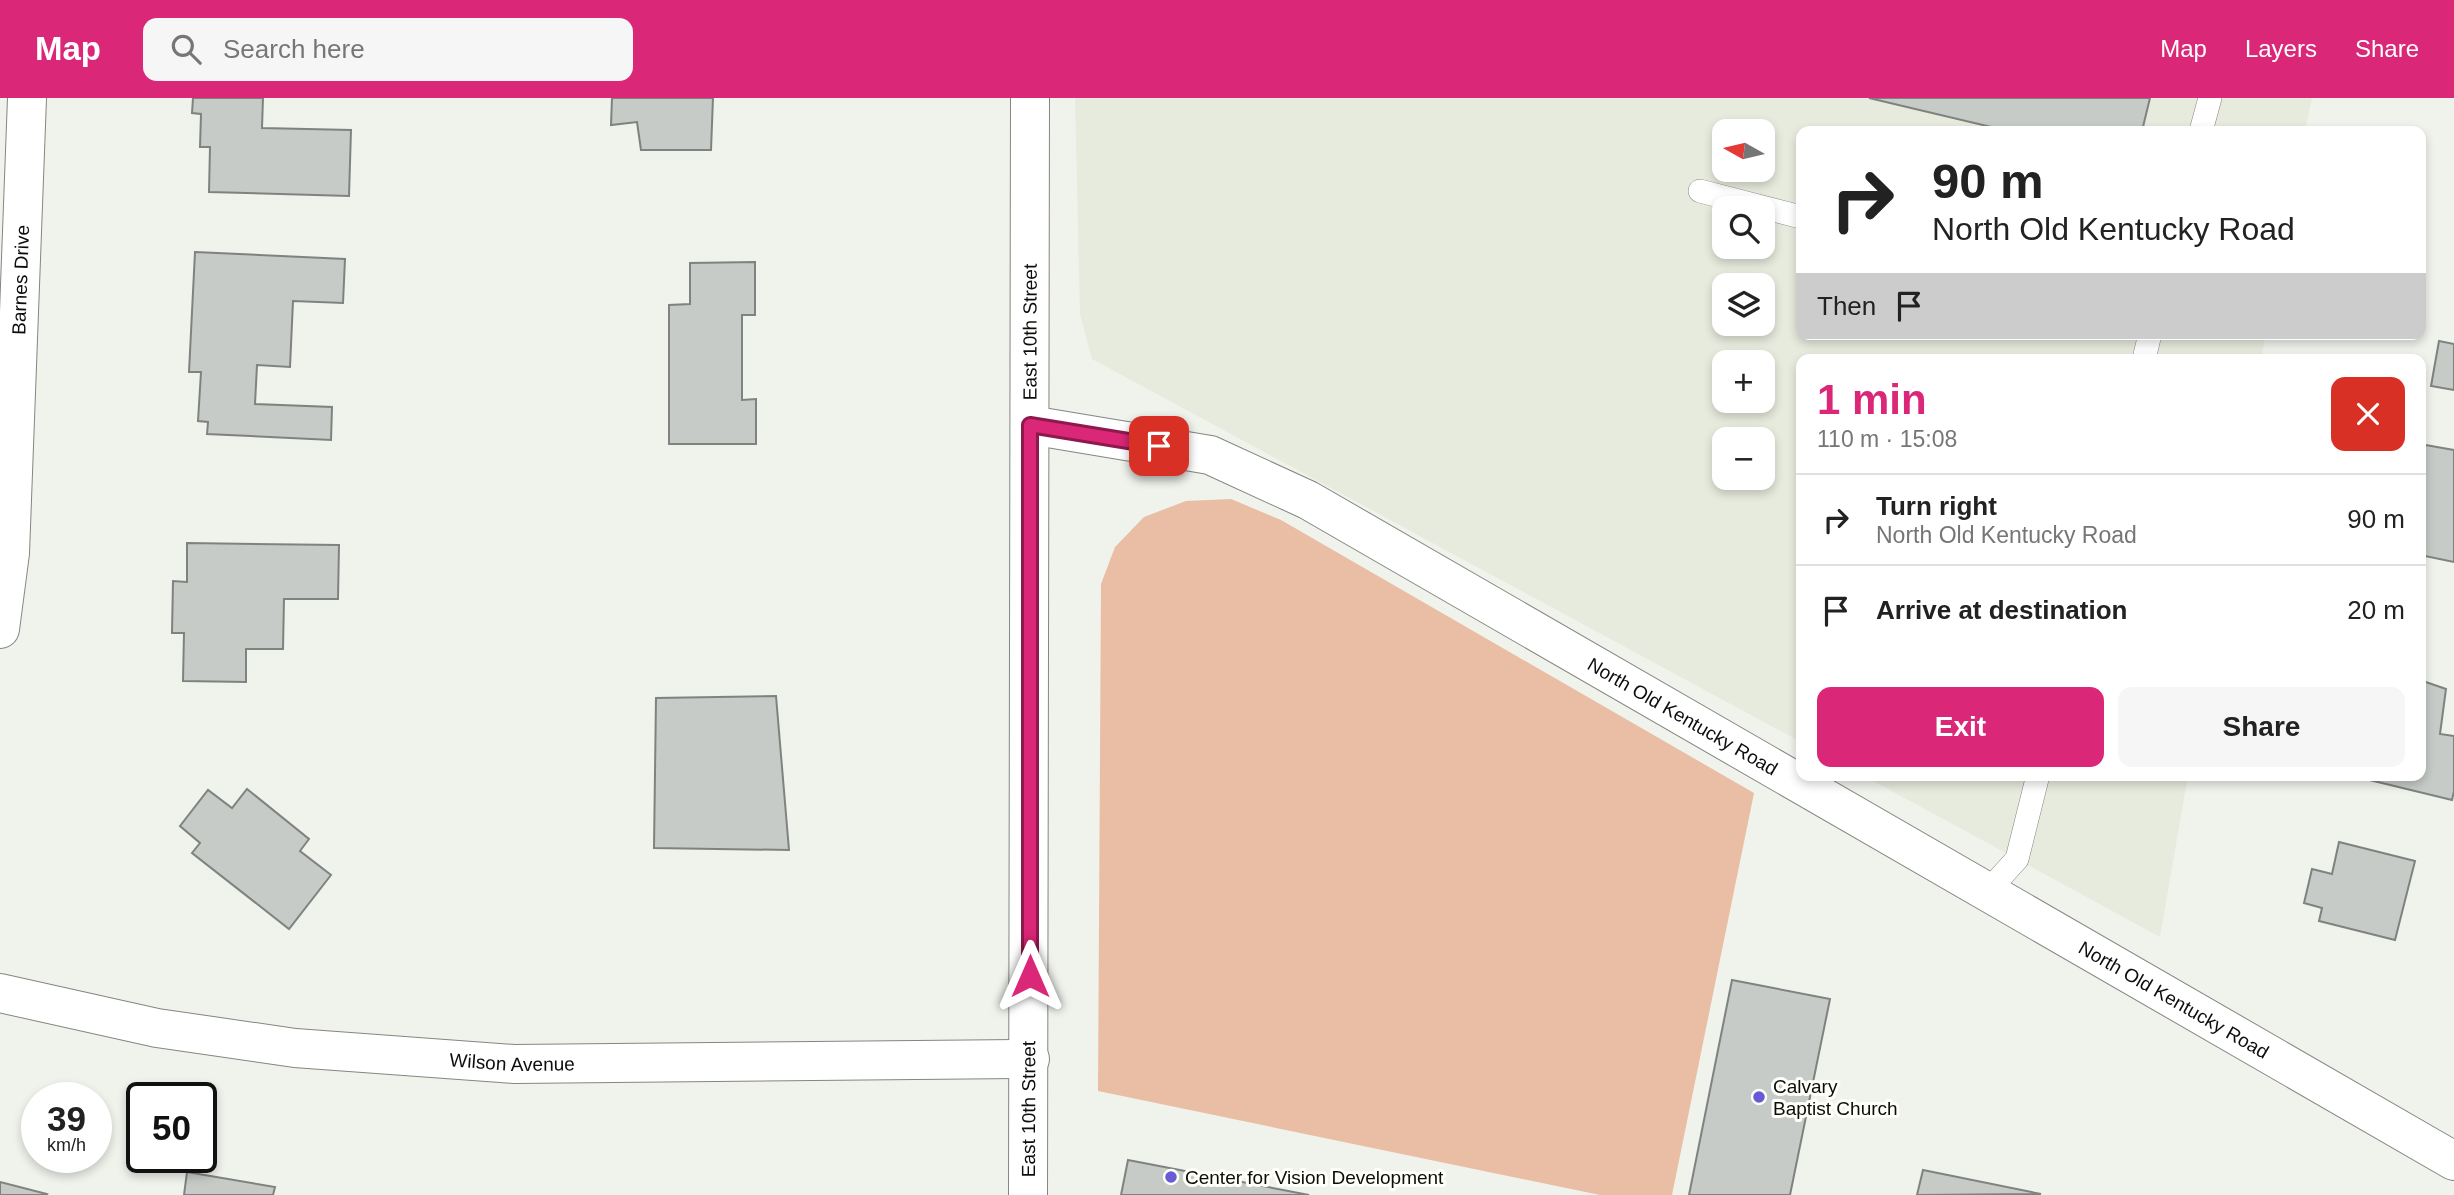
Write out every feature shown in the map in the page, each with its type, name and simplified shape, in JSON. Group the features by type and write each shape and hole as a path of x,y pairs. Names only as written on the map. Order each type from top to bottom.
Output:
{"street":[{"name":"Barnes Drive","path":"0,629 10,553 27,98"},
{"name":"East 10th Street","path":"1028,1195 1030,98"},
{"name":"North Old Kentucky Road","path":"1030,425 1210,454 1308,500 2454,1161"},
{"name":"Wilson Avenue","path":"0,993 157,1028 295,1048 514,1064 1030,1059"}],"lane":[{"path":"2203,126 2210,98"},
{"path":"1700,191 1796,216"},
{"path":"1987,892 2017,859 2036,781"}],"shaded area":[{"path":"1075,98 2312,98 2306,126 1796,126 1796,340 2265,340 2262,354 1796,354 1796,739 1092,359 1080,314"},
{"path":"1231,499 1281,520 1754,793 1672,1195 1600,1195 1098,1091 1101,584 1115,547 1144,517 1186,501"},
{"path":"1873,781 2187,781 2160,937"}],"building":[{"path":"193,98 263,98 262,128 351,130 349,196 209,192 210,147 200,147 201,114 192,113"},
{"path":"612,98 713,98 711,150 641,150 637,122 611,125"},
{"path":"1869,98 2150,98 2143,126 1987,126"},
{"path":"195,252 345,259 343,303 293,301 290,367 257,365 255,404 332,407 331,440 207,434 208,422 198,421 201,372 189,372"},
{"path":"755,262 755,315 742,315 742,400 756,399 756,444 669,444 669,305 690,304 690,263"},
{"path":"2439,341 2454,344 2454,390 2431,386"},
{"path":"2426,445 2454,450 2454,562 2426,556"},
{"path":"187,543 339,545 338,599 284,599 283,649 246,649 246,682 183,681 184,633 172,633 173,581 187,582"},
{"path":"2426,682 2446,689 2440,734 2454,736 2452,800 2374,781 2426,781"},
{"path":"776,696 789,850 654,848 656,698"},
{"path":"247,789 309,839 300,851 331,875 289,929 192,853 200,843 180,826 208,790 232,808"},
{"path":"2339,842 2415,861 2395,940 2319,921 2322,908 2304,903 2312,869 2332,874"},
{"name":"Calvary Baptist Church","path":"1732,980 1830,999 1790,1195 1689,1195"},
{"name":"Center for Vision Development","path":"1128,1160 1309,1195 1121,1195"},
{"path":"1923,1170 2041,1194 1917,1195"},
{"path":"187,1173 275,1187 273,1195 184,1195"},
{"path":"0,1182 47,1194 0,1195"}],"place":[{"name":"Calvary Baptist Church","path":"1759,1097"},
{"name":"Center for Vision Development","path":"1171,1177"}],"route":[{"path":"1030,976 1030,425 1159,446"}]}
